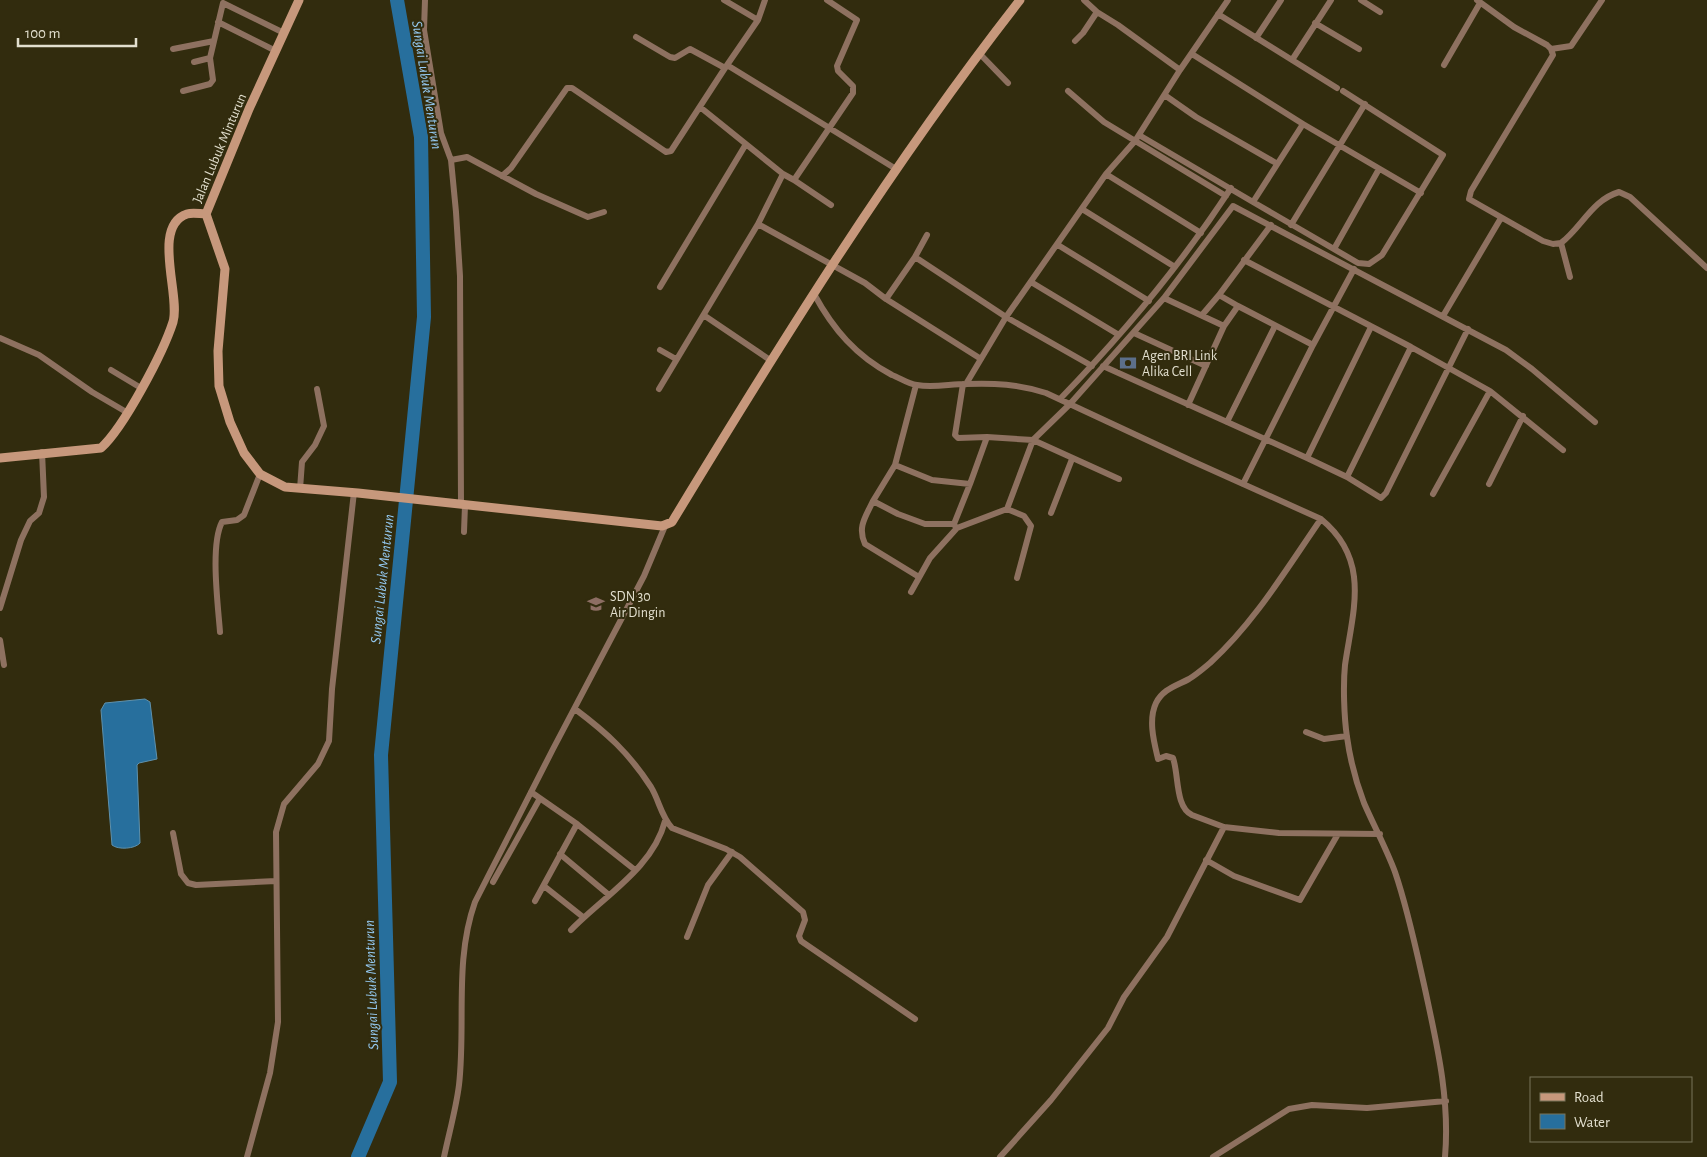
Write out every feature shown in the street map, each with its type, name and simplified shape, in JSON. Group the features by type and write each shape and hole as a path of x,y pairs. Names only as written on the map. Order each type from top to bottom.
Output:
{"street":[{"name":"Jalan Lubuk Minturun","path":"300,0 206,214 225,270 218,351 219,386 230,422 244,453 260,474 276,483 300,489 358,493 665,526"},
{"path":"425,0 424,30 441,133 450,160 456,212 460,276 464,532"},
{"path":"724,0 758,20"},
{"path":"502,176 523,153 567,88 572,88 667,152 673,149 758,20 765,0"},
{"path":"794,180 831,128 854,90 850,82 838,71 837,66 856,20 827,0"},
{"path":"444,1157 459,1085 465,933 475,902 644,576 665,526 672,522 770,360 896,169 978,53 1020,0"},
{"path":"1084,0 1097,12 1180,70"},
{"path":"1119,479 1032,440 988,437 958,438 955,435 965,384 1006,317 1106,174 1137,138 1166,96 1180,70 1228,0"},
{"path":"1256,38 1281,0"},
{"path":"1292,60 1331,0"},
{"path":"1361,0 1380,12"},
{"path":"1444,65 1479,2 1514,28 1552,49 1571,46 1602,0"},
{"path":"183,91 212,82 210,58 218,22 220,2 284,33"},
{"path":"1075,41 1083,34 1097,12"},
{"path":"1068,91 1104,122 1231,188 1358,263 1369,264 1376,261 1382,255 1443,158 1443,153 1218,14"},
{"path":"218,22 276,51"},
{"path":"1316,23 1359,49"},
{"path":"636,38 670,58 675,58 690,49 726,66 896,169"},
{"path":"173,49 214,41"},
{"path":"1552,49 1553,55 1550,61 1468,195 1472,202 1543,241 1553,244 1561,243 1577,229 1592,210 1604,199 1618,192 1630,197 1707,268"},
{"path":"978,53 1008,83"},
{"path":"1192,54 1303,124 1421,193"},
{"path":"194,62 210,58"},
{"path":"1166,96 1196,117 1276,163"},
{"path":"1291,225 1364,104"},
{"path":"700,107 783,174 832,205"},
{"path":"1253,202 1276,163 1303,124"},
{"path":"1137,138 1226,196"},
{"path":"660,287 746,144"},
{"path":"450,160 467,157 588,218 604,212"},
{"path":"1334,249 1379,169"},
{"path":"660,389 676,359 705,316 758,224 783,174"},
{"path":"1106,174 1202,233"},
{"path":"1060,399 1092,366 1149,301 1202,233 1231,188"},
{"path":"1007,508 1032,440 1070,404 1134,333 1164,298 1233,206 1468,329 1520,359 1595,422"},
{"path":"1082,209 1175,267"},
{"path":"0,458 42,452 100,448 110,440 142,388 173,321 175,306 168,258 170,237 179,220 184,216 206,214"},
{"path":"1443,316 1501,218"},
{"path":"758,224 865,283 886,299 981,359"},
{"path":"1202,315 1271,225"},
{"path":"886,299 927,235"},
{"path":"1561,243 1570,277"},
{"path":"1058,245 1149,301"},
{"path":"915,256 1006,317 1092,366"},
{"path":"1244,260 1450,367 1490,391 1563,450"},
{"path":"1243,484 1313,345 1354,269"},
{"path":"1030,282 1120,335"},
{"path":"814,294 825,315 850,346 875,366 916,385 997,383 1023,386 1060,399 1321,519 1336,532 1352,559 1356,596 1345,668 1347,736 1361,794 1380,834 1394,871 1412,929 1440,1057 1446,1101 1445,1157"},
{"path":"1219,295 1274,326 1313,345"},
{"path":"1164,298 1224,326"},
{"path":"1188,405 1224,326 1238,306"},
{"path":"705,316 770,360"},
{"path":"1227,422 1274,326"},
{"path":"1307,458 1371,327"},
{"path":"1103,366 1307,458 1346,477 1377,498 1384,496 1468,329"},
{"path":"1134,333 1206,366"},
{"path":"0,338 39,355 92,392 128,413"},
{"path":"1346,477 1411,347"},
{"path":"660,350 676,359"},
{"path":"111,370 142,388"},
{"path":"916,385 895,465 873,500 861,524 861,535 865,544 919,577"},
{"path":"300,489 302,462 315,445 324,426 317,389"},
{"path":"1433,494 1490,391"},
{"path":"1489,484 1523,416"},
{"path":"911,592 936,551 955,526 988,437"},
{"path":"0,608 22,540 30,522 39,513 44,497 42,452"},
{"path":"1051,513 1072,459"},
{"path":"895,465 932,480 970,484"},
{"path":"220,632 216,544 219,529 222,522 237,520 244,515 260,474"},
{"path":"247,1157 270,1073 278,1022 276,832 284,804 318,764 329,741 332,689 358,493"},
{"path":"873,500 898,514 925,524 955,526 1007,508 1024,516 1031,526 1016,578"},
{"path":"1321,519 1268,596 1222,651 1190,679 1167,690 1156,704 1153,713 1158,759 1166,756 1173,758 1184,809 1192,815 1224,827 1279,834 1380,834"},
{"path":"0,640 4,665"},
{"path":"575,709 624,750 652,789 665,821 680,832 687,833 732,852 755,869 803,912 805,920 799,936 801,941 915,1019"},
{"path":"1306,732 1324,739 1347,736"},
{"path":"531,792 539,800 577,824 635,870"},
{"path":"493,882 539,800"},
{"path":"571,930 652,852 662,836 665,821"},
{"path":"535,901 577,824"},
{"path":"1000,1157 1037,1118 1108,1028 1124,997 1167,937 1224,827"},
{"path":"173,833 182,874 188,883 196,885 276,881"},
{"path":"1206,860 1234,876 1300,900 1338,834"},
{"path":"687,937 708,885 732,852"},
{"path":"560,854 609,895"},
{"path":"544,886 583,917"},
{"path":"1213,1157 1289,1109 1312,1105 1367,1108 1446,1101"}],"water":[{"path":"145,699 150,702 157,759 137,765 140,843 131,848 118,848 112,845 101,710 105,703"}],"waterway":[{"name":"Sungai Lubuk Menturun","path":"358,1157 390,1082 381,755 424,317 421,137 397,0"}],"place":[{"name":"Agen BRI Link Alika Cell","path":"1128,363"},
{"name":"SDN 30 Air Dingin","path":"596,604"}]}
